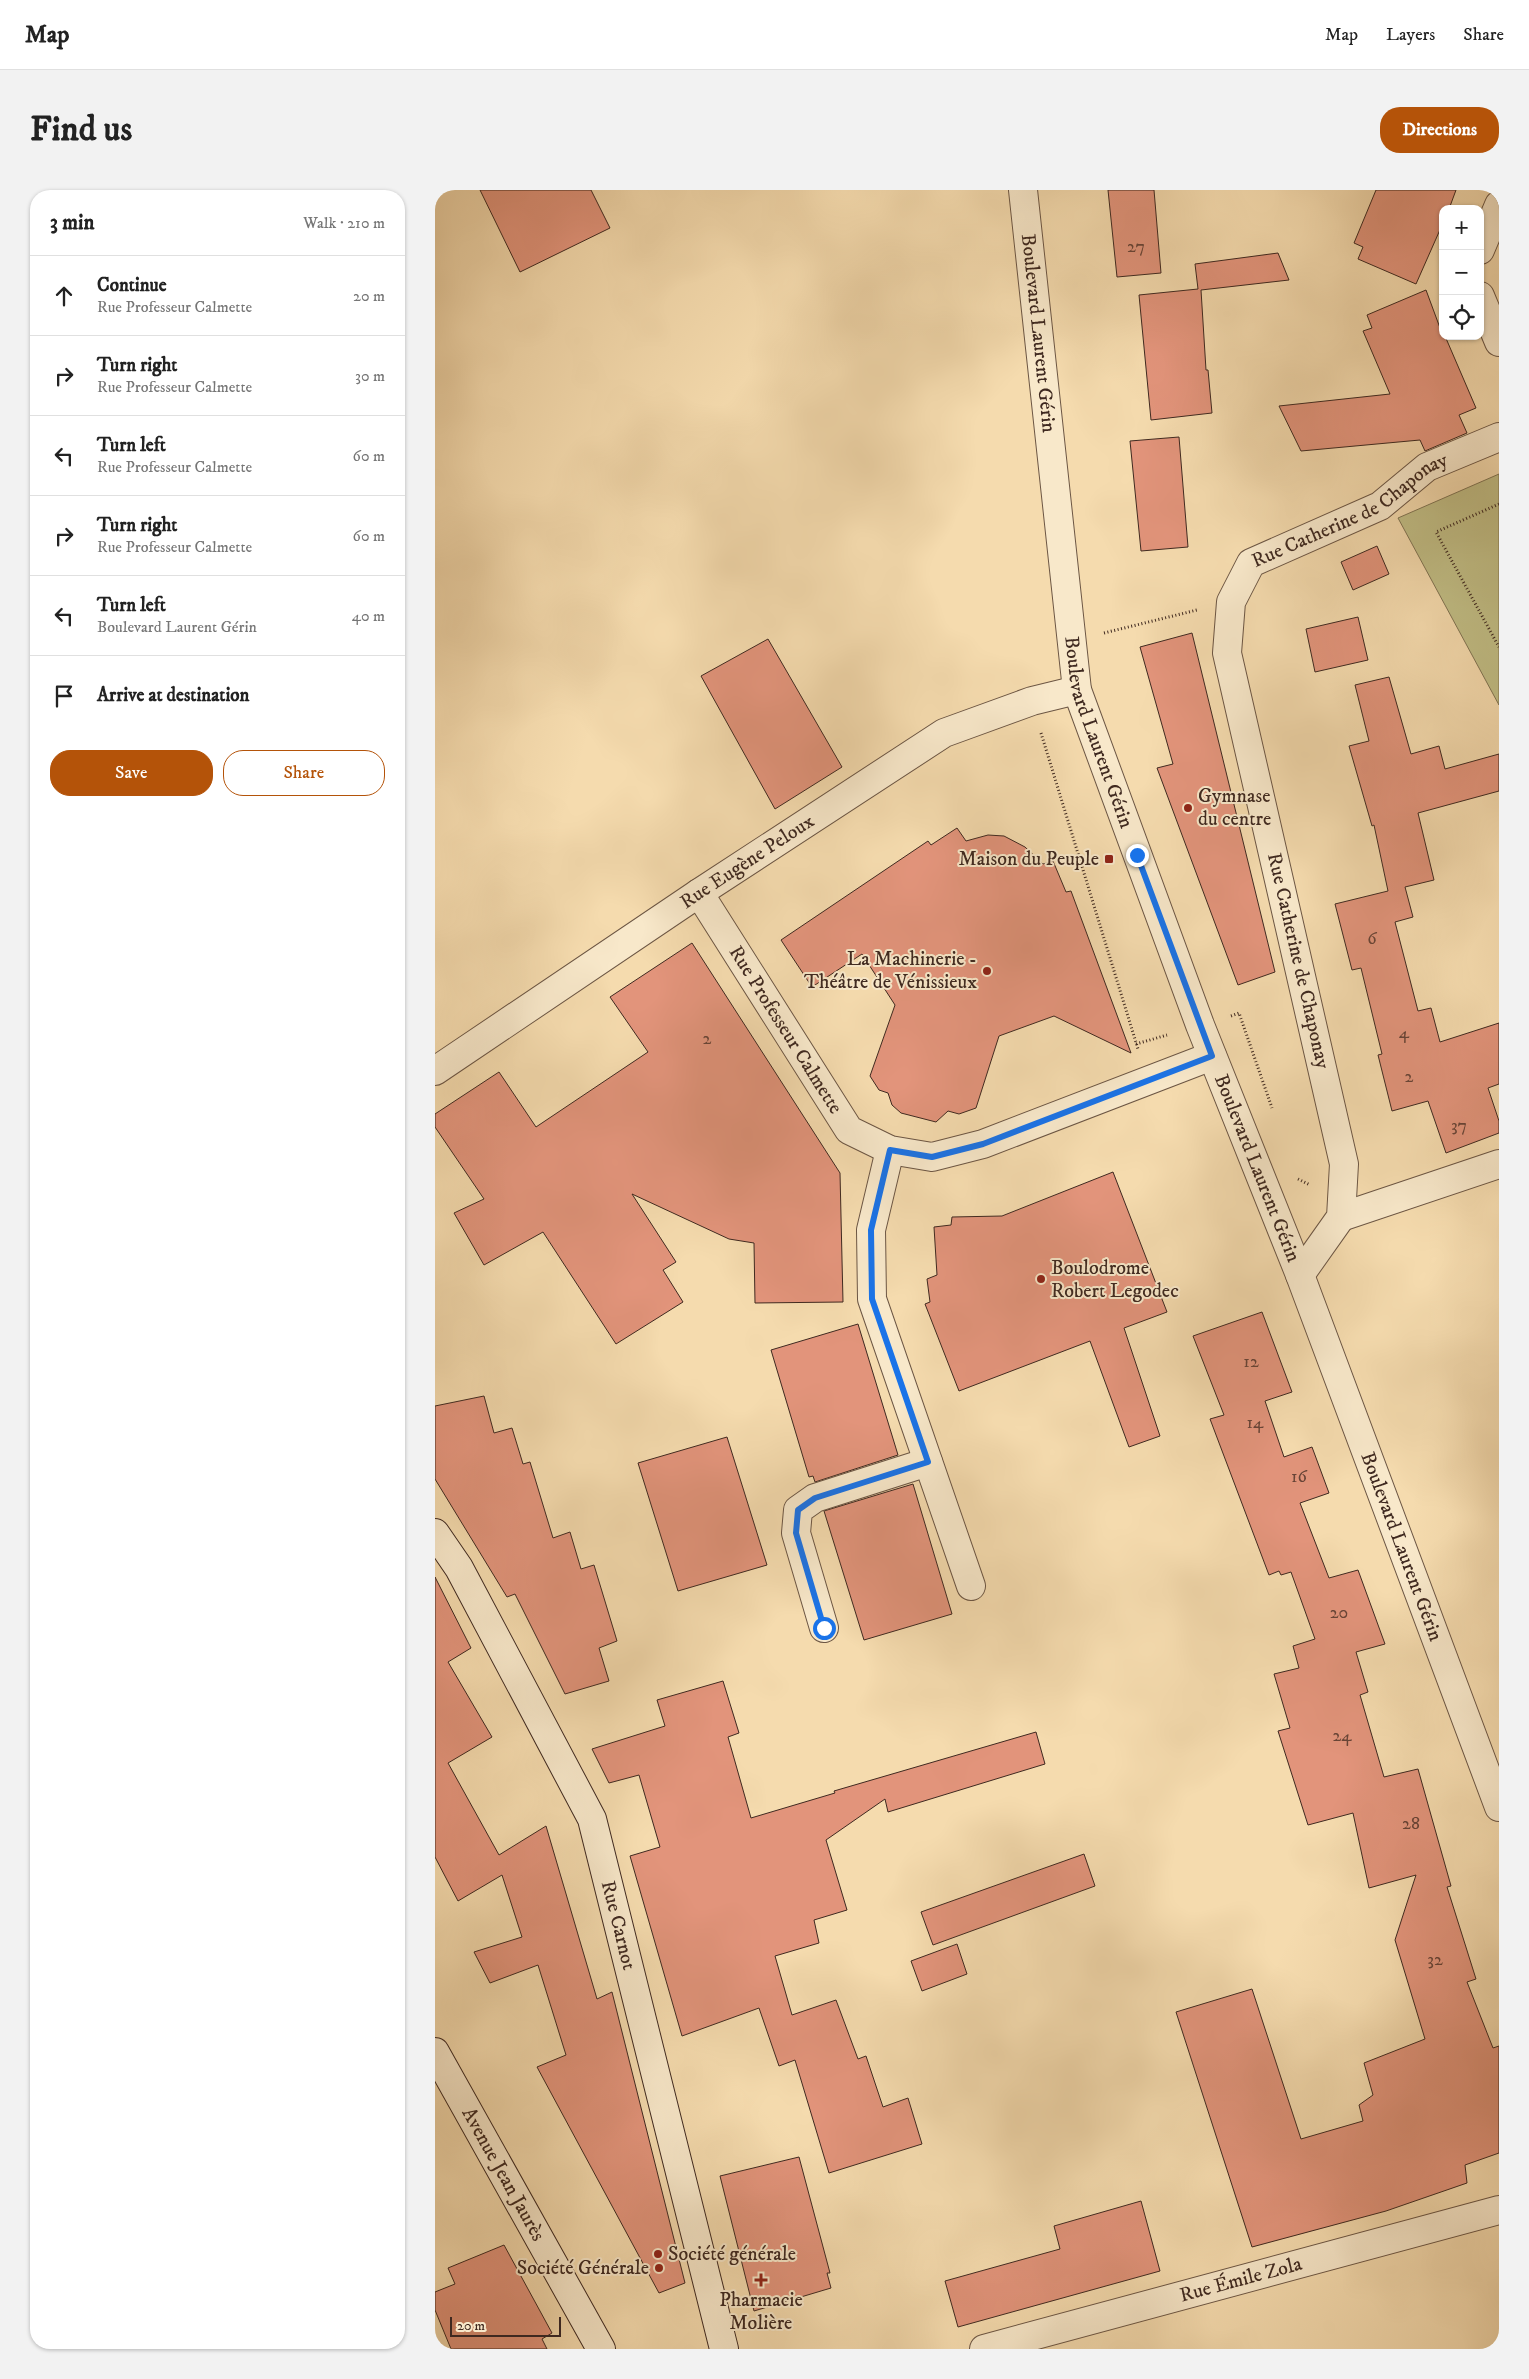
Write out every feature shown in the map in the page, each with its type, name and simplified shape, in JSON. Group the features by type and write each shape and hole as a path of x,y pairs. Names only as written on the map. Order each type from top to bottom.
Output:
{"street":[{"name":"Boulevard Laurent Gérin","path":"1023,190 1077,690 1212,1056 1300,1275 1499,1807"},
{"path":"1484,241 1499,205"},
{"path":"1484,306 1499,342"},
{"name":"Rue Catherine de Chaponay","path":"1341,1217 1344,1164 1227,652 1231,602 1251,563 1380,506 1427,467 1499,436"},
{"name":"Rue Eugène Peloux","path":"435,1071 699,893 944,732 1032,701 1077,690"},
{"name":"Rue Professeur Calmette","path":"699,893 849,1130 890,1150 932,1157 983,1144 1212,1056"},
{"path":"890,1150 871,1230 872,1299 971,1586"},
{"path":"1300,1275 1341,1217 1499,1164"},
{"path":"824,1628 796,1533 798,1510 815,1498 928,1462"},
{"name":"Rue Carnot","path":"435,1534 459,1568 592,1819 723,2349"},
{"name":"Avenue Jean Jaurès","path":"435,2052 601,2349"},
{"name":"Rue Émile Zola","path":"984,2349 1499,2210"}],"path":[{"path":"1499,504 1436,532 1499,647"},
{"path":"1072,641 1231,602"},
{"path":"1032,701 1137,1044"}],"shaded area":[{"path":"1499,474 1499,705 1398,518"}],"building":[{"path":"480,190 591,190 610,228 520,272"},
{"path":"1108,190 1154,190 1161,273 1117,277"},
{"path":"1376,190 1456,190 1450,205 1439,205 1439,232 1416,284 1358,259 1363,247 1354,243"},
{"path":"1278,253 1289,280 1201,290 1206,370 1208,370 1212,413 1151,420 1139,295 1198,289 1195,264"},
{"path":"1426,290 1439,325 1439,340 1447,340 1476,408 1459,415 1467,433 1425,451 1420,440 1301,451 1279,406 1390,394 1363,331 1372,328 1367,315"},
{"path":"1179,437 1188,547 1141,551 1130,441"},
{"path":"1377,546 1389,574 1353,590 1341,562"},
{"path":"1358,617 1368,660 1315,672 1306,629"},
{"name":"Gymnase du centre","path":"1192,633 1275,972 1238,985 1157,768 1173,764 1140,647"},
{"path":"768,639 842,767 775,809 701,676"},
{"path":"1389,677 1411,754 1439,746 1445,769 1499,754 1499,791 1418,813 1434,880 1405,887 1413,917 1395,922 1418,1011 1431,1008 1440,1042 1499,1023 1499,1084 1488,1088 1499,1121 1499,1133 1446,1153 1428,1101 1392,1111 1378,1055 1382,1054 1361,968 1352,970 1335,904 1388,891 1374,825 1372,826 1349,746 1369,741 1355,685"},
{"name":"La Machinerie - Théâtre de Vénissieux","path":"957,828 966,841 988,835 1004,836 1025,847 1043,864 1053,861 1066,892 1071,891 1131,1053 1054,1016 999,1036 976,1108 959,1114 948,1111 936,1122 901,1113 892,1105 888,1093 879,1090 870,1076 895,1005 862,954 812,987 781,940 928,841 931,845"},
{"path":"692,943 840,1173 843,1302 755,1303 754,1243 729,1239 632,1194 676,1262 663,1270 683,1302 616,1344 543,1232 484,1265 454,1213 484,1199 435,1127 435,1114 499,1072 536,1127 648,1052 610,997"},
{"name":"Boulodrome Robert Legodec","path":"1113,1172 1167,1312 1124,1328 1160,1436 1129,1447 1090,1341 959,1391 925,1304 930,1302 927,1279 937,1275 934,1227 951,1225 952,1217 1002,1216"},
{"path":"1262,1312 1292,1392 1265,1401 1284,1457 1312,1447 1329,1493 1300,1503 1329,1578 1358,1570 1385,1644 1356,1652 1368,1692 1360,1695 1384,1777 1418,1769 1451,1886 1447,1887 1476,1979 1467,1982 1493,2048 1499,2046 1499,2153 1465,2165 1467,2183 1386,2211 1252,2247 1176,2012 1252,1989 1301,2139 1363,2121 1359,2105 1373,2095 1364,2063 1425,2039 1395,1940 1416,1875 1369,1888 1353,1813 1308,1825 1278,1731 1290,1728 1274,1674 1299,1668 1293,1646 1315,1639 1291,1572 1281,1575 1279,1571 1269,1575 1210,1419 1224,1415 1193,1336"},
{"path":"858,1324 898,1455 815,1482 813,1476 809,1477 771,1350"},
{"path":"484,1396 494,1433 512,1428 523,1464 530,1462 553,1538 570,1532 581,1569 594,1565 617,1641 599,1648 609,1681 565,1694 515,1594 507,1597 435,1479 435,1406"},
{"path":"727,1437 767,1565 678,1591 638,1463"},
{"path":"913,1484 952,1614 864,1640 824,1511"},
{"path":"435,1577 471,1648 448,1662 492,1737 448,1763 499,1855 546,1826 597,1999 612,1992 685,2283 659,2293 537,2067 566,2055 538,1965 490,1983 474,1952 522,1937 502,1875 458,1901 435,1857"},
{"path":"723,1681 739,1733 728,1737 751,1818 835,1793 834,1791 1036,1732 1045,1764 888,1812 885,1799 826,1840 847,1910 814,1920 819,1943 775,1956 792,2015 836,2000 858,2059 866,2056 883,2107 908,2098 922,2144 829,2173 795,2060 779,2066 759,2008 682,2036 630,1856 660,1847 639,1775 609,1783 592,1749 665,1726 657,1700"},
{"path":"1084,1854 1095,1886 933,1945 921,1912"},
{"path":"957,1944 967,1974 922,1991 911,1961"},
{"path":"799,2157 830,2273 827,2273 831,2288 754,2311 720,2176"},
{"path":"1141,2201 1160,2271 958,2327 945,2281 1060,2249 1054,2226"},
{"path":"504,2245 552,2333 542,2339 547,2349 451,2349 435,2310 435,2292 455,2284 448,2268"}],"place":[{"name":"Gymnase du centre","path":"1188,808"},
{"name":"Maison du Peuple","path":"1109,859"},
{"name":"La Machinerie - Théâtre de Vénissieux","path":"987,971"},
{"name":"Boulodrome Robert Legodec","path":"1041,1279"},
{"name":"Société générale","path":"658,2254"},
{"name":"Société Générale","path":"659,2268"},
{"name":"Pharmacie Molière","path":"761,2280"}],"route":[{"path":"824,1628 796,1533 798,1510 815,1498 928,1462 872,1299 871,1230 890,1150 932,1157 983,1144 1212,1056 1137,855"}]}
